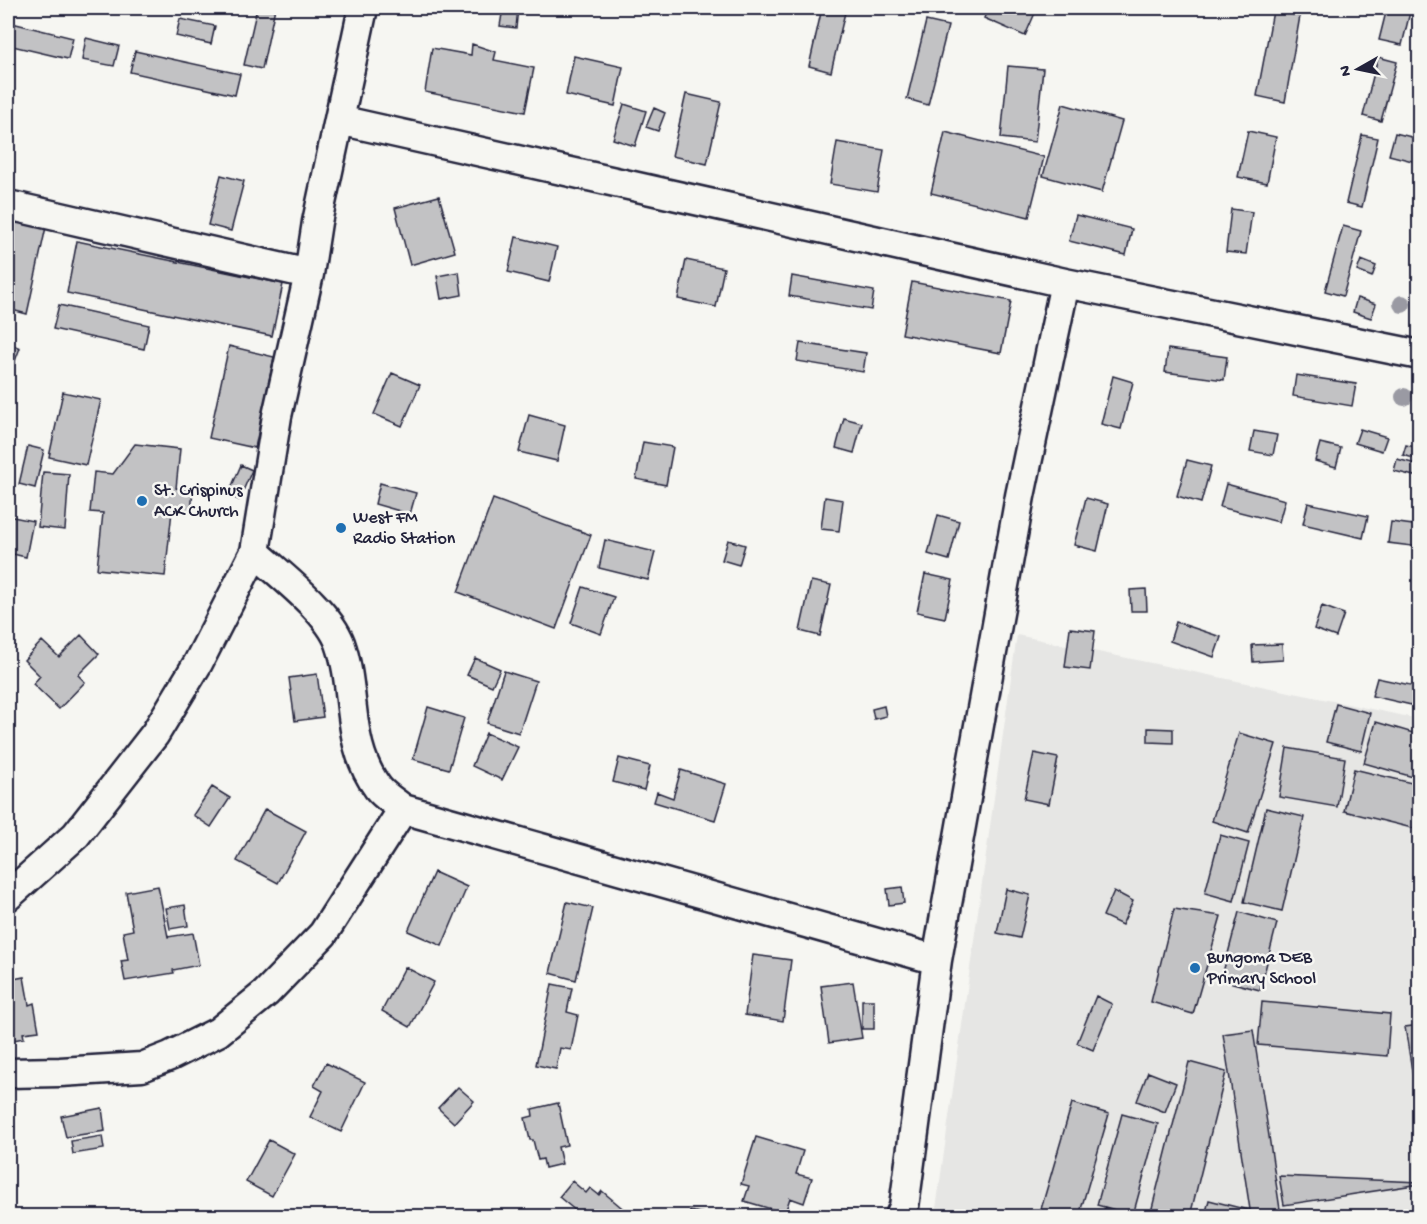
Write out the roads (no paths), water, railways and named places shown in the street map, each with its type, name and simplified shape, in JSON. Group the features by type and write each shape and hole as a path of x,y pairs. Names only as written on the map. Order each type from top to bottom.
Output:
{"street":[{"path":"8,896 76,835 155,734 198,663 255,552 277,416 309,274 363,8"},
{"path":"339,120 1065,283 1419,355"},
{"path":"8,205 309,274"},
{"path":"900,1216 904,1207 937,960 1020,496 1065,283"},
{"path":"255,552 309,601 331,626 344,660 361,759 379,789 403,809 937,960"},
{"path":"8,1073 142,1067 218,1032 266,993 323,934 403,809"}],"place":[{"name":"St. Crispinus ACK Church","path":"142,501"},
{"name":"West FM Radio Station","path":"341,528"},
{"name":"Bungoma DEB Primary School","path":"1195,968"}]}
